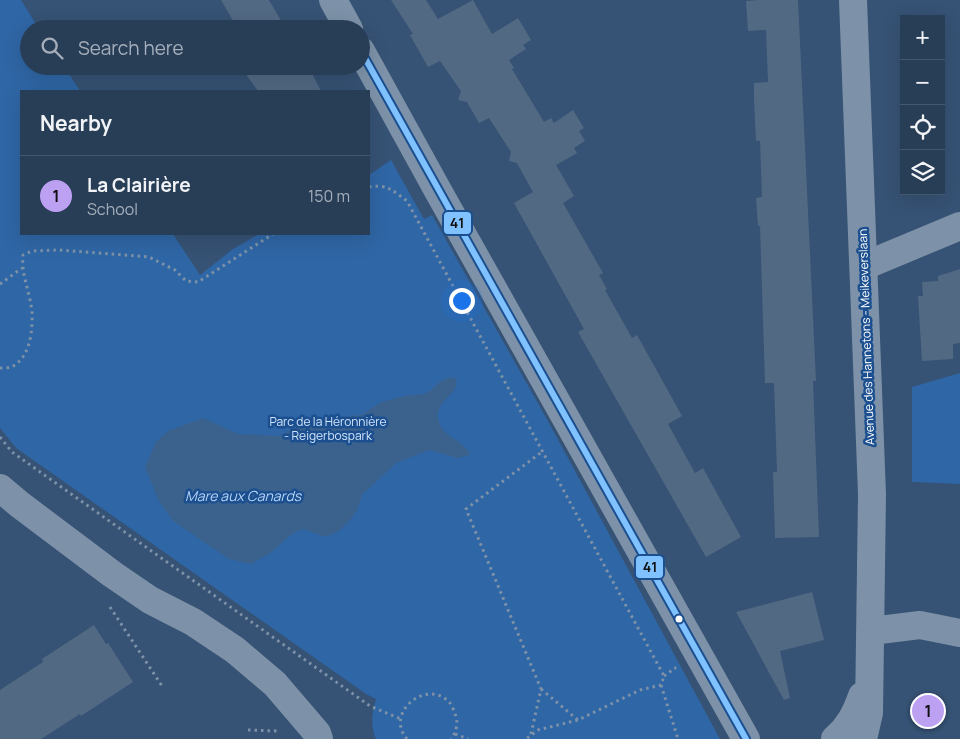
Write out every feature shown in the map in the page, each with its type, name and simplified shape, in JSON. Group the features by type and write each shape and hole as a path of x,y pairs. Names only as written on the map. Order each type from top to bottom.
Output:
{"street":[{"path":"333,0 344,20"},
{"name":"Avenue des Hannetons - Meikeverslaan","path":"853,0 872,494 869,713 863,739"},
{"path":"370,67 746,739"},
{"path":"864,266 960,226"},
{"path":"0,488 135,590 150,600 193,622 235,650 275,684 317,733 319,739"},
{"path":"871,631 920,625 960,633"},
{"name":"Avenue des Hannetons - Meikeverslaan","path":"834,739 844,731 856,712 870,673"}],"path":[{"path":"370,187 388,187 407,201 664,676 661,685 678,739"},
{"path":"0,368 11,367 22,359 30,340 32,312 22,268 23,255 32,251 59,250 149,257 175,270 186,281 198,282 271,235"},
{"path":"0,284 22,268"},
{"path":"0,437 12,452 370,706 401,719"},
{"path":"542,451 466,509 541,689 578,720"},
{"path":"109,606 162,686"},
{"path":"526,739 538,730 578,720 640,690 661,685"},
{"path":"531,735 541,689"},
{"path":"407,739 403,734 401,719 407,704 420,695 436,695 450,703 457,718 455,734 451,739"},
{"path":"248,730 282,732"},
{"path":"398,739 403,734"},
{"path":"455,734 468,739"}],"green space":[{"name":"Parc de la Héronnière - Reigerbospark","path":"0,0 21,0 33,20 20,20 20,75 70,75 79,90 20,90 20,235 174,235 200,275 233,249 257,235 370,235 370,174 391,160 424,219 432,215 548,421 720,739 376,739 372,719 376,699 366,694 16,448 0,428"},
{"path":"960,373 960,484 912,482 912,387"}],"water":[{"name":"Mare aux Canards","path":"451,377 456,379 457,384 441,405 438,416 439,422 446,432 466,448 470,453 469,455 458,458 429,450 396,463 362,495 357,510 339,531 323,536 303,529 251,564 229,559 173,521 159,501 145,467 156,442 168,431 203,418 238,434 279,436 309,420 362,415 381,402 423,394 430,391 441,381"}],"building":[{"path":"221,0 269,0 281,20 233,20"},
{"path":"391,0 426,0 438,19 473,0 492,34 518,18 531,40 523,45 526,49 509,60 514,68 512,69 544,122 551,118 554,123 573,110 584,128 579,131 585,141 574,148 577,153 556,165 574,196 563,203 603,273 599,275 607,289 605,290 632,338 637,335 682,416 668,424 695,473 703,468 741,537 706,557 578,332 584,329 514,203 533,192 517,163 509,161 511,152 489,118 479,123 467,102 458,100 461,91 440,61 428,67 410,35 413,34"},
{"path":"798,0 816,381 813,381 819,537 775,538 773,472 777,472 774,383 765,383 760,226 758,226 756,198 762,197 760,141 756,141 754,99 754,83 768,82 766,30 748,31 746,1"},
{"path":"246,75 313,75 320,90 257,90"},
{"path":"960,269 960,343 953,344 953,359 922,361 918,296 923,296 922,282 938,281 938,276"},
{"path":"812,592 824,640 780,651 790,698 784,700 736,612"},
{"path":"94,625 133,682 81,716 80,714 41,739 0,739 0,690 43,662 42,659"}],"transit line":[{"name":"41","path":"370,67 746,739"}],"place":[{"name":"La Clairière","path":"928,711"}]}
